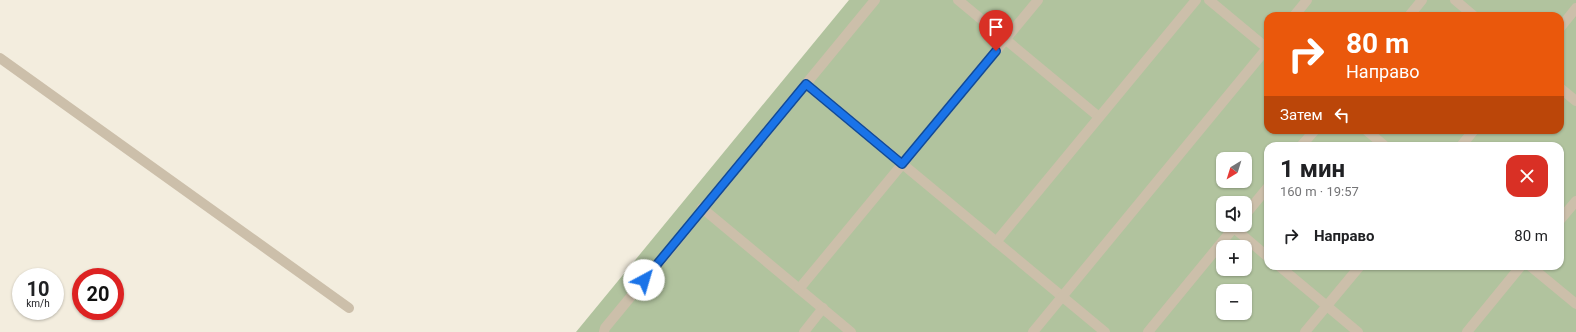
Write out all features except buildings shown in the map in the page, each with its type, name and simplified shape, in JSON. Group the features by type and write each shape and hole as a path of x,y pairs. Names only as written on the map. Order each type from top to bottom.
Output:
{"lane":[{"path":"604,332 605,328 702,208 875,0"},
{"path":"958,0 1099,117"},
{"path":"799,289 1038,0"},
{"path":"996,242 1196,0"},
{"path":"1209,0 1264,45"},
{"path":"1297,12 1307,0"},
{"path":"1412,12 1422,0"},
{"path":"1455,0 1469,12"},
{"path":"1564,23 1576,8"},
{"path":"1033,332 1264,53"},
{"path":"0,58 349,308"},
{"path":"806,84 1105,332"},
{"path":"1564,91 1576,101"},
{"path":"1305,142 1312,134"},
{"path":"1371,134 1380,142"},
{"path":"1464,142 1471,134"},
{"path":"1252,206 1264,192"},
{"path":"1564,215 1576,201"},
{"path":"702,208 851,332"},
{"path":"1148,332 1231,232"},
{"path":"1240,232 1264,253"},
{"path":"1284,270 1358,332"},
{"path":"1305,332 1357,270"},
{"path":"1466,332 1519,270"},
{"path":"1535,270 1576,304"},
{"path":"804,332 823,308"}],"green space":[{"path":"849,0 1576,0 1576,332 576,332"}],"route":[{"path":"644,280 806,84 902,164 996,51"}]}
